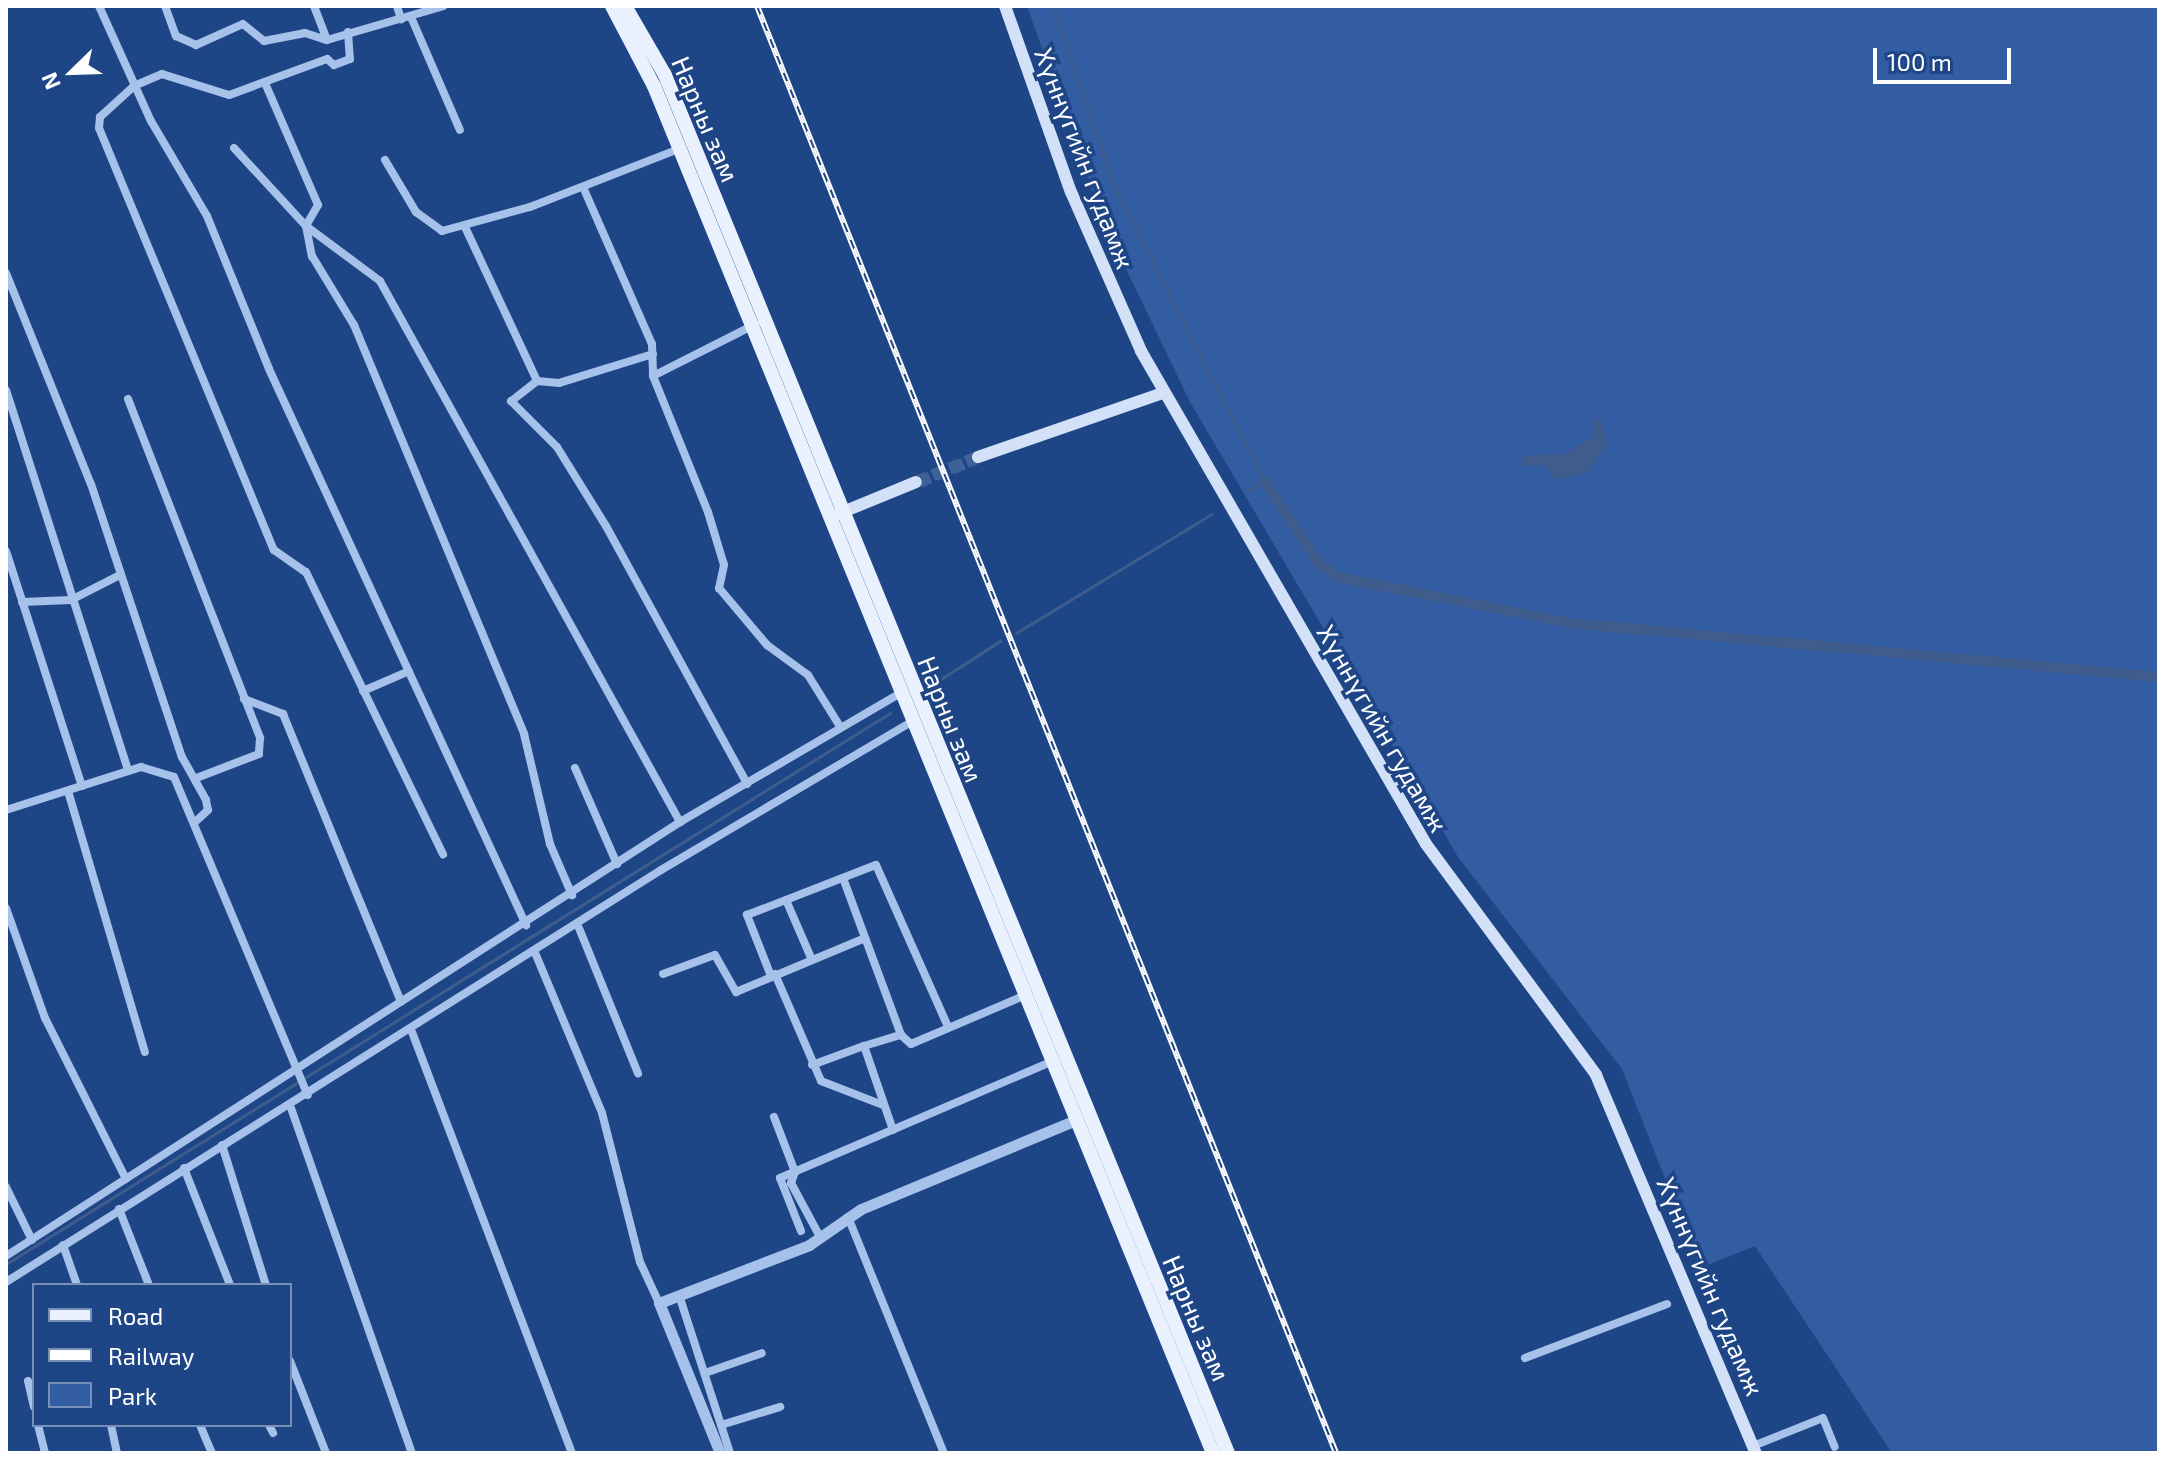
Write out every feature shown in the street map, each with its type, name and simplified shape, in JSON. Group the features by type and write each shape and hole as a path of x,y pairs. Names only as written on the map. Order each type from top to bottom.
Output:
{"main road":[{"name":"Нарны зам","path":"612,6 757,323"},
{"name":"Нарны зам","path":"625,6 665,75 757,323 905,690 1228,1453"},
{"name":"Хүннүгийн гудамж","path":"1005,6 1095,251 1163,393 1431,852 1596,1075 1755,1450"},
{"path":"978,457 1163,393"},
{"path":"834,516 916,482"},
{"name":"Нарны зам","path":"905,690 910,723 1071,1122 1213,1453"}],"street":[{"path":"99,6 134,86 207,216 269,369 526,925"},
{"path":"165,6 184,44 243,24 264,41 305,33 327,40 443,6"},
{"path":"314,6 327,40"},
{"path":"397,6 401,19"},
{"path":"411,17 460,130"},
{"path":"348,32 350,59 334,65 327,59 229,95 162,74 134,86 100,117 99,128 274,550 300,563 443,854"},
{"path":"265,83 318,205 306,226 312,256 354,325 524,734 550,844 572,895"},
{"path":"234,148 306,226 380,281 680,822"},
{"path":"385,160 416,212 442,231 465,227 583,187 679,149"},
{"path":"583,187 653,354 653,376 708,512 725,571 719,588 767,645 808,675 841,728"},
{"path":"465,227 537,381"},
{"path":"6,273 75,440 118,576 187,770 196,778 208,810 196,821"},
{"path":"653,376 757,323"},
{"path":"653,354 559,383 537,381 514,396 514,410 537,422 606,526 747,784"},
{"path":"6,390 128,771"},
{"path":"128,399 244,699 259,754 196,778"},
{"path":"6,551 82,786"},
{"path":"22,602 71,600 118,576"},
{"path":"363,691 409,671"},
{"path":"6,1256 526,925 680,822 905,690"},
{"path":"244,699 283,714 401,1002"},
{"path":"6,1282 184,1168 291,1108 306,1091 412,1032 579,928 661,870 910,723"},
{"path":"575,768 617,864"},
{"path":"6,810 128,771 174,777 187,770"},
{"path":"174,777 196,821 296,1073 306,1091"},
{"path":"68,791 145,1052"},
{"path":"883,1105 829,1088 812,1065 747,915 880,867 948,1027"},
{"path":"843,878 901,1035 911,1044 1021,997"},
{"path":"786,900 812,960"},
{"path":"6,908 45,1018 126,1179"},
{"path":"579,928 638,1073"},
{"path":"663,974 715,955 736,992 865,938"},
{"path":"536,955 602,1113 640,1262 720,1453"},
{"path":"412,1032 572,1453"},
{"path":"812,1065 901,1035"},
{"path":"864,1046 893,1130"},
{"path":"801,1231 780,1178 1048,1063"},
{"path":"291,1108 412,1453"},
{"path":"774,1117 795,1172 791,1183 819,1235"},
{"path":"659,1303 819,1235 848,1217 1071,1122"},
{"path":"222,1145 265,1283"},
{"path":"184,1168 229,1283"},
{"path":"6,1187 32,1240"},
{"path":"119,1209 148,1283"},
{"path":"848,1217 944,1453"},
{"path":"63,1245 76,1283"},
{"path":"679,1295 730,1453"},
{"path":"1525,1358 1667,1304"},
{"path":"705,1373 762,1353"},
{"path":"292,1366 326,1453"},
{"path":"28,1381 32,1398"},
{"path":"721,1425 780,1407"},
{"path":"1755,1450 1823,1418 1835,1447"},
{"path":"38,1427 45,1453"},
{"path":"111,1427 117,1453"},
{"path":"201,1427 212,1453"}],"green space":[{"path":"1027,6 2159,6 2159,1453 1892,1453 1755,1246 1700,1268 1622,1069 1458,857 1190,402 1103,221"}],"shaded area":[{"path":"1593,418 1601,418 1607,445 1586,473 1554,480 1546,465 1522,466 1522,456 1564,454 1594,436"}],"waterway":[{"path":"1053,6 1113,184 1265,482 1245,492"},
{"path":"1265,482 1318,562 1337,577 1569,623 2159,677"},
{"path":"1016,633 1212,514"},
{"path":"927,688 1000,641"},
{"path":"6,1264 890,713"}],"tunnel":[{"path":"916,482 978,457"},
{"path":"919,482 975,459"}],"railway":[{"path":"757,6 1336,1453"}]}
